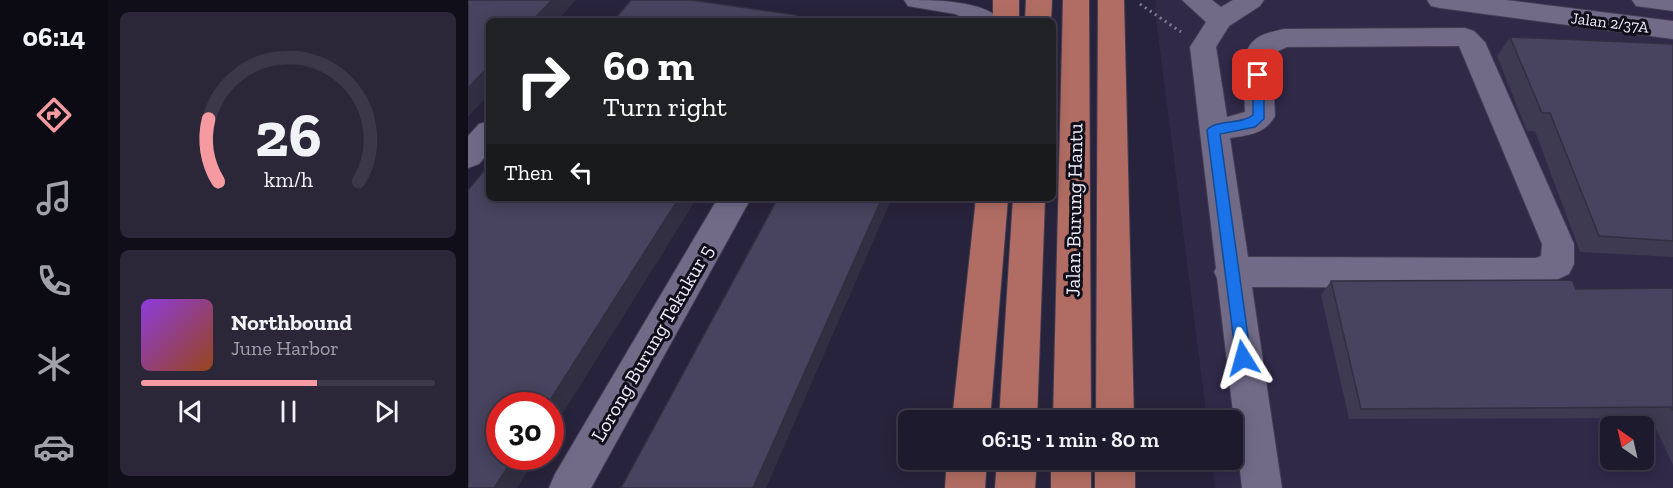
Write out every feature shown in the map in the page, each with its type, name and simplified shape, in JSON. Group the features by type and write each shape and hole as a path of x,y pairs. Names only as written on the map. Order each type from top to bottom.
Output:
{"main road":[{"path":"1006,0 1006,18"},
{"path":"1038,0 1038,18"},
{"name":"Jalan Burung Hantu","path":"1072,410 1076,0"},
{"path":"1110,0 1115,410"},
{"path":"972,410 993,201"},
{"path":"1018,410 1029,201"},
{"path":"965,488 966,470"},
{"path":"1115,470 1115,488"}],"street":[{"path":"917,0 966,9 977,12 985,18"},
{"path":"1195,0 1220,20"},
{"path":"1251,0 1220,20 1203,47 1231,272 1262,488"},
{"name":"Jalan 2/37A","path":"1440,0 1589,10 1673,30"},
{"path":"1645,0 1673,3"},
{"path":"1213,130 1250,124 1260,116 1258,54 1266,45 1275,41 1284,38 1465,37 1472,42 1558,244 1557,264 1539,273 1231,272"},
{"path":"468,156 486,135"},
{"name":"Lorong Burung Tekukur 5","path":"569,488 733,201"}],"path":[{"path":"1134,0 1203,47"}],"shaded area":[{"path":"1156,0 1673,0 1673,488 1215,488 1213,470 1243,470 1243,410 1206,410 1155,10"}],"building":[{"path":"468,0 552,0 535,18 486,18 486,69 468,88"},
{"path":"631,0 691,0 796,15 794,18 616,18"},
{"path":"1510,37 1673,44 1673,241 1599,236 1550,113 1542,113"},
{"path":"486,169 486,201 677,201 555,392 486,392 486,470 506,470 494,488 468,488 468,190"},
{"path":"776,201 881,201 753,488 621,488"},
{"path":"1572,280 1576,289 1673,288 1673,410 1671,407 1361,409 1331,281"}],"route":[{"path":"1243,358 1213,130 1250,124 1260,116 1258,75"}]}
